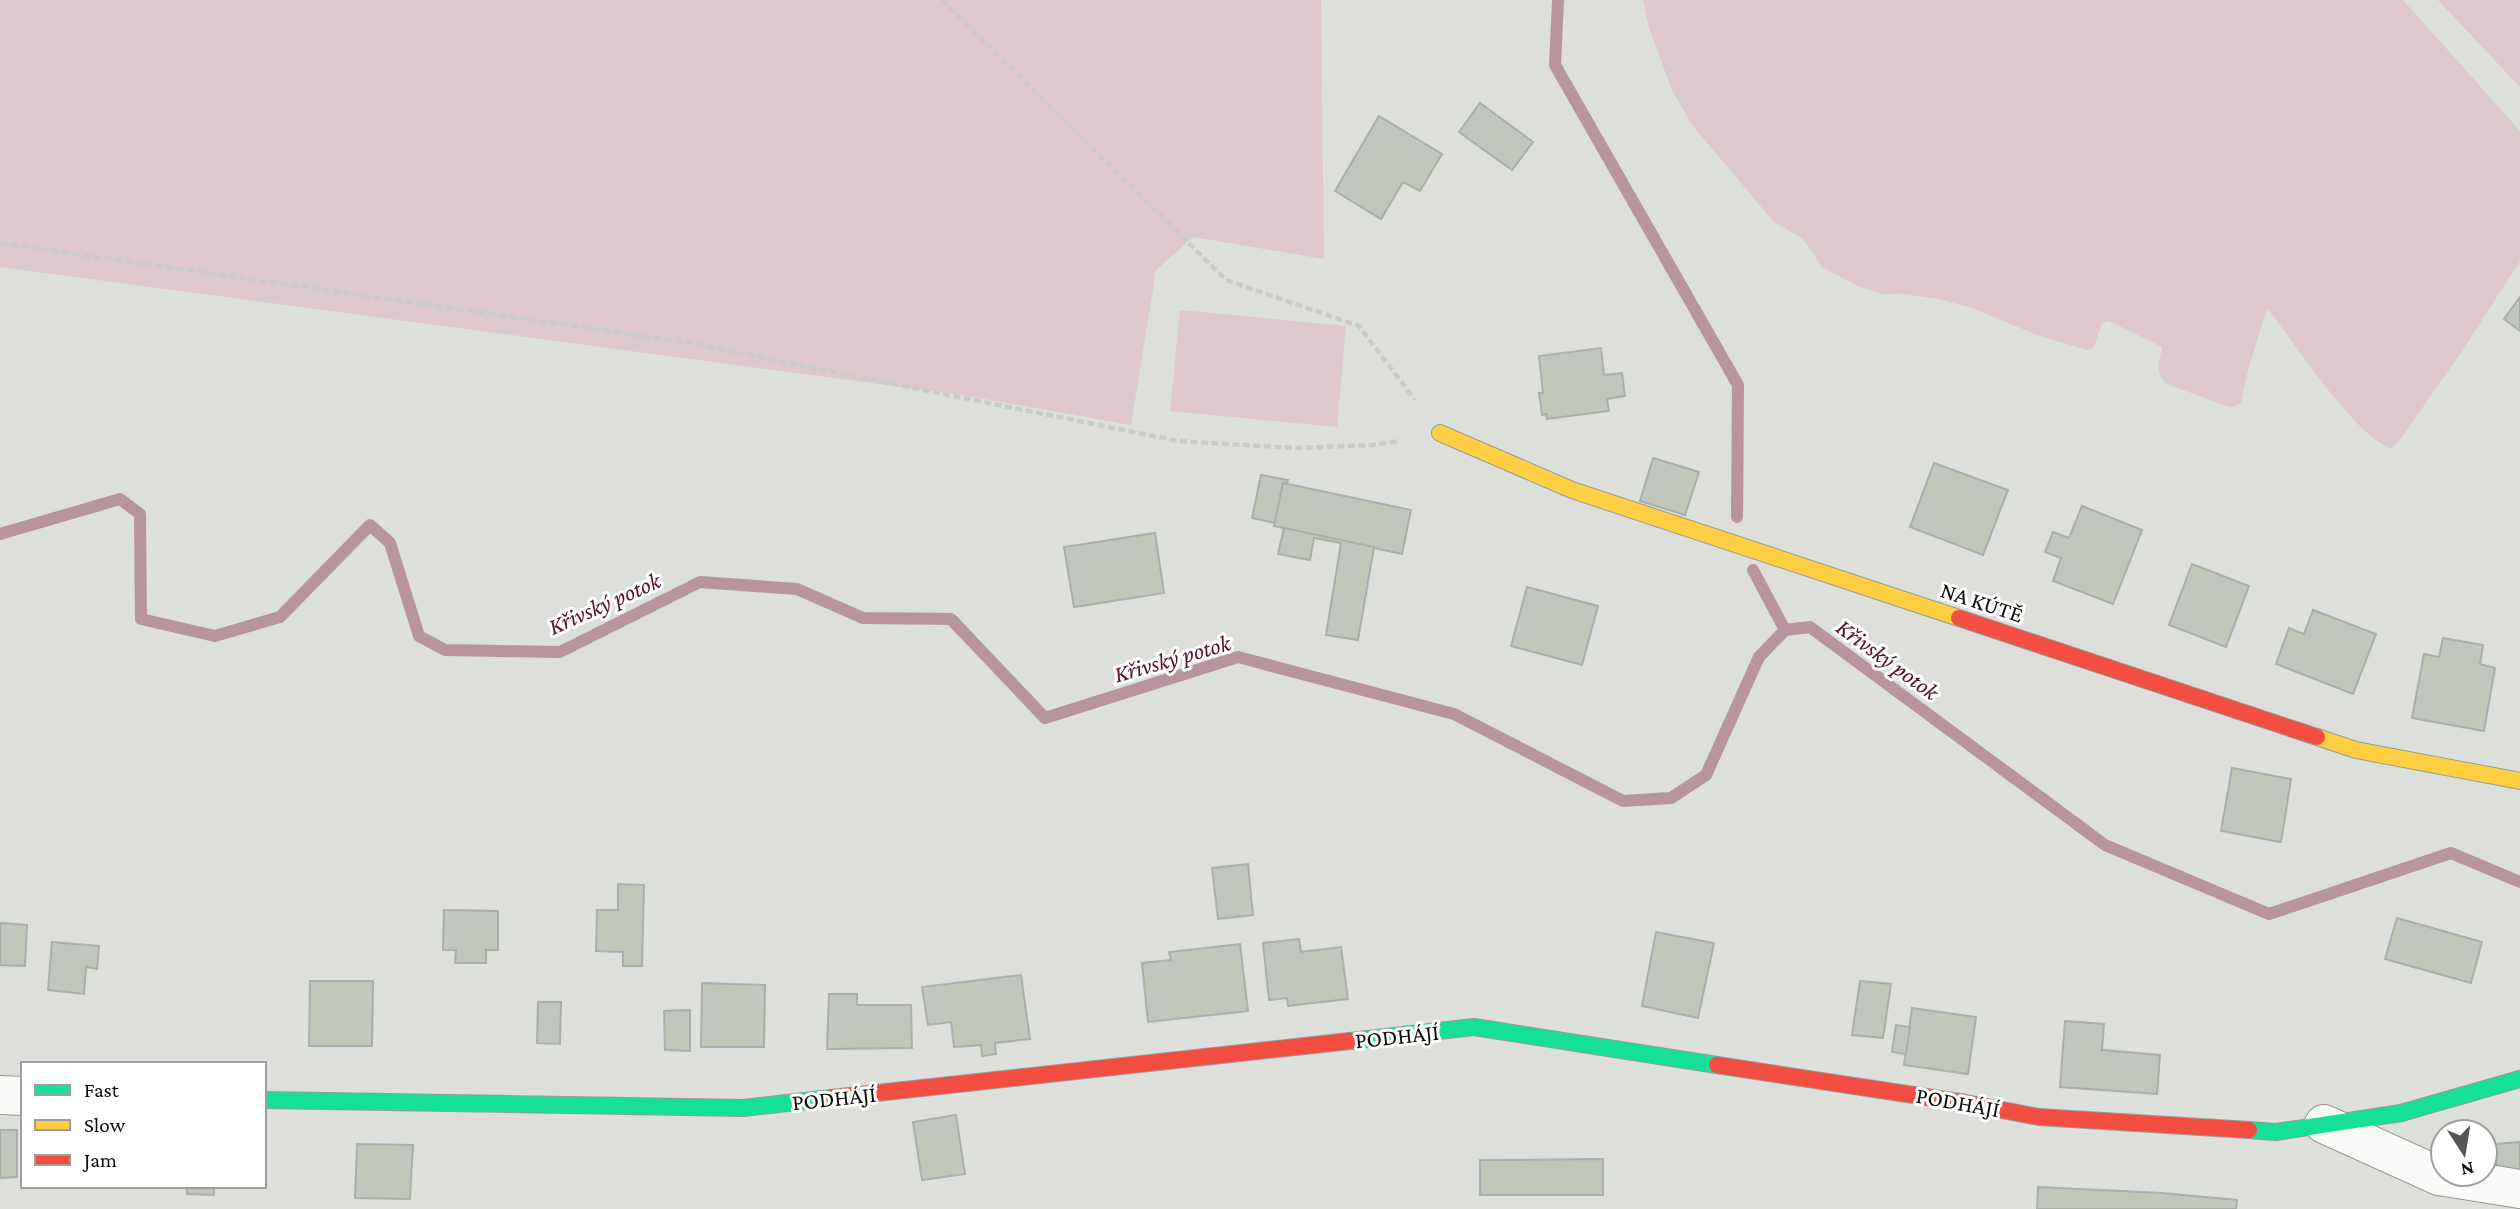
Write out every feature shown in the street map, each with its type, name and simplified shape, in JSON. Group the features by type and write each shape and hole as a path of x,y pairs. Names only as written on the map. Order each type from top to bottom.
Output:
{"street":[{"name":"NA KÚTĚ","path":"1440,433 1572,490 2356,750 2520,781"},
{"name":"PODHÁJÍ","path":"266,1100 743,1108 1474,1027 1966,1103 2039,1117 2276,1132 2401,1112 2520,1079"},
{"path":"0,1095 21,1096"},
{"path":"2324,1125 2439,1176 2520,1189"}],"path":[{"path":"0,243 685,342 1178,441 1309,448 1373,445 1440,433 1359,326 1226,280 942,0"}],"shaded area":[{"path":"0,0 1321,0 1324,259 1193,237 1156,270 1131,425 962,395 0,267"},
{"path":"1643,0 2403,0 2520,131 2520,261 2462,351 2391,449 2376,440 2342,407 2267,308 2241,402 2229,407 2167,384 2159,371 2162,347 2109,321 2102,323 2094,347 2087,350 2037,335 1972,308 1939,299 1897,293 1885,295 1860,287 1822,267 1803,239 1774,222 1692,125 1672,90 1649,28"},
{"path":"2438,0 2520,0 2520,87"},
{"path":"1180,310 1346,326 1337,427 1170,411"}],"building":[{"path":"1480,103 1533,142 1512,170 1459,132"},
{"path":"1379,116 1442,154 1420,191 1403,182 1381,219 1335,191"},
{"path":"2520,297 2520,331 2504,319"},
{"path":"1601,348 1604,375 1622,373 1625,396 1607,399 1609,411 1547,419 1546,414 1542,415 1539,393 1543,393 1539,356"},
{"path":"1653,458 1699,472 1685,515 1640,501"},
{"path":"1934,463 2008,490 1983,555 1910,527"},
{"path":"1261,475 1288,480 1283,483 1275,523 1252,518"},
{"path":"1283,483 1411,510 1402,554 1274,526"},
{"path":"2082,506 2142,530 2113,604 2053,581 2061,558 2045,552 2053,532 2069,538"},
{"path":"1284,528 1374,547 1358,640 1326,635 1341,543 1314,538 1310,560 1278,554"},
{"path":"1155,533 1164,593 1074,607 1064,547"},
{"path":"2192,564 2249,586 2226,647 2169,625"},
{"path":"1527,587 1598,606 1582,665 1511,646"},
{"path":"2313,610 2376,634 2353,694 2276,664 2289,628 2304,634"},
{"path":"2443,638 2483,645 2480,664 2495,668 2484,731 2412,718 2424,654 2439,657"},
{"path":"2232,768 2291,779 2281,842 2221,831"},
{"path":"1248,864 1253,915 1218,919 1212,868"},
{"path":"618,884 644,885 642,966 623,966 623,952 596,951 597,910 618,910"},
{"path":"444,910 498,911 498,950 486,950 486,963 455,963 456,950 443,950"},
{"path":"2397,918 2482,942 2471,983 2385,959"},
{"path":"0,923 27,925 25,966 0,965"},
{"path":"1656,932 1714,943 1698,1018 1642,1006"},
{"path":"1299,939 1301,952 1341,947 1348,999 1288,1006 1287,998 1269,1000 1263,943"},
{"path":"52,942 99,946 97,969 86,967 84,994 48,990"},
{"path":"1240,944 1248,1011 1148,1022 1142,963 1171,960 1169,952"},
{"path":"1021,975 1030,1039 995,1043 996,1054 982,1056 981,1045 954,1047 951,1022 928,1025 922,987"},
{"path":"310,981 373,981 372,1046 309,1046"},
{"path":"1860,981 1891,984 1883,1038 1852,1035"},
{"path":"702,983 765,985 764,1047 701,1047"},
{"path":"829,994 857,994 857,1005 911,1005 912,1048 827,1049"},
{"path":"538,1002 561,1002 560,1044 537,1043"},
{"path":"1912,1008 1976,1017 1968,1074 1904,1065"},
{"path":"690,1010 690,1051 665,1050 664,1011"},
{"path":"2065,1021 2104,1024 2102,1050 2160,1055 2157,1094 2060,1087"},
{"path":"1896,1025 1910,1027 1906,1054 1892,1052"},
{"path":"956,1115 965,1174 922,1180 913,1122"},
{"path":"0,1130 17,1130 17,1177 0,1178"},
{"path":"2520,1142 2520,1170 2499,1172 2499,1144"},
{"path":"357,1144 413,1145 410,1199 355,1198"},
{"path":"1603,1159 1603,1195 1480,1195 1480,1160"},
{"path":"2038,1187 2237,1200 2236,1209 2037,1209"},
{"path":"187,1188 214,1188 214,1195 187,1194"}],"waterway":[{"path":"1558,0 1555,65 1738,385 1737,517"},
{"name":"Křivský potok","path":"0,534 120,499 140,514 141,619 215,636 280,617 370,525 390,543 419,636 445,650 560,652 700,582 797,589 863,618 951,619 1045,718 1238,657 1454,714 1623,801 1671,798 1706,775 1759,657 1785,630 1810,627 2105,845 2269,914 2451,853 2520,882"},
{"path":"1753,570 1785,630"}],"traffic: fast":[{"path":"1350,1041 1474,1027 1717,1065"},
{"path":"2249,1130 2276,1132 2401,1113 2520,1079"},
{"path":"266,1100 743,1108 831,1098"}],"traffic: slow":[{"path":"1440,433 1572,490 1959,618"},
{"path":"2317,737 2356,750 2520,781"}],"traffic: jam":[{"path":"1959,618 2317,737"},
{"path":"831,1098 1350,1041"},
{"path":"1717,1065 1966,1103 2039,1117 2249,1130"}]}
